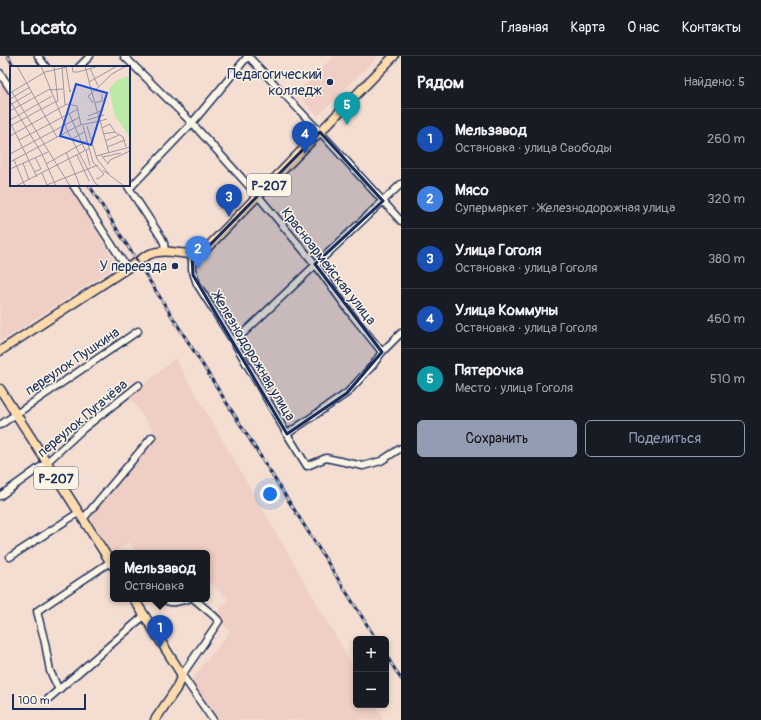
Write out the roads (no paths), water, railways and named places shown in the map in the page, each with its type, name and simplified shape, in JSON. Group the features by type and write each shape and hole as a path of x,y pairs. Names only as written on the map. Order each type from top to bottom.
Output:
{"main road":[{"name":"Р-207","path":"192,254 200,253 205,250 394,56"},
{"path":"0,351 126,268 153,253 165,251 192,254"},
{"name":"Р-207","path":"0,389 110,561"},
{"path":"136,602 182,675 176,689 155,720"}],"street":[{"path":"38,56 45,66"},
{"path":"80,66 90,56"},
{"name":"Красноармейская улица","path":"124,56 192,123 258,196 315,264 352,315 382,352"},
{"path":"130,185 192,123 248,56 401,221"},
{"path":"0,73 10,88"},
{"path":"234,342 401,184"},
{"path":"74,186 126,268"},
{"path":"128,187 161,237 164,243 165,251"},
{"name":"Железнодорожная улица","path":"192,254 192,268 197,284 234,342 287,434 308,466 326,458 363,466 381,462 401,448"},
{"name":"переулок Пушкина","path":"0,425 138,331"},
{"path":"287,434 347,393 382,352 401,333"},
{"name":"переулок Пугачёва","path":"0,496 46,463 83,429 139,385"},
{"path":"10,557 80,516 152,437"},
{"path":"59,690 50,671 37,611 110,565"},
{"path":"198,602 219,621 182,675 213,720"},
{"path":"48,699 145,615"}],"railway":[{"path":"8,56 13,66"},
{"path":"90,186 374,636"},
{"path":"389,660 401,679"}],"place":[{"name":"Педагогический колледж","path":"330,82"},
{"name":"Пятерочка","path":"347,125"},
{"name":"Улица Коммуны","path":"305,154"},
{"name":"Улица Гоголя","path":"229,217"},
{"name":"У переезда","path":"175,266"},
{"name":"Мясо","path":"198,269"},
{"name":"Мельзавод","path":"160,648"}]}
